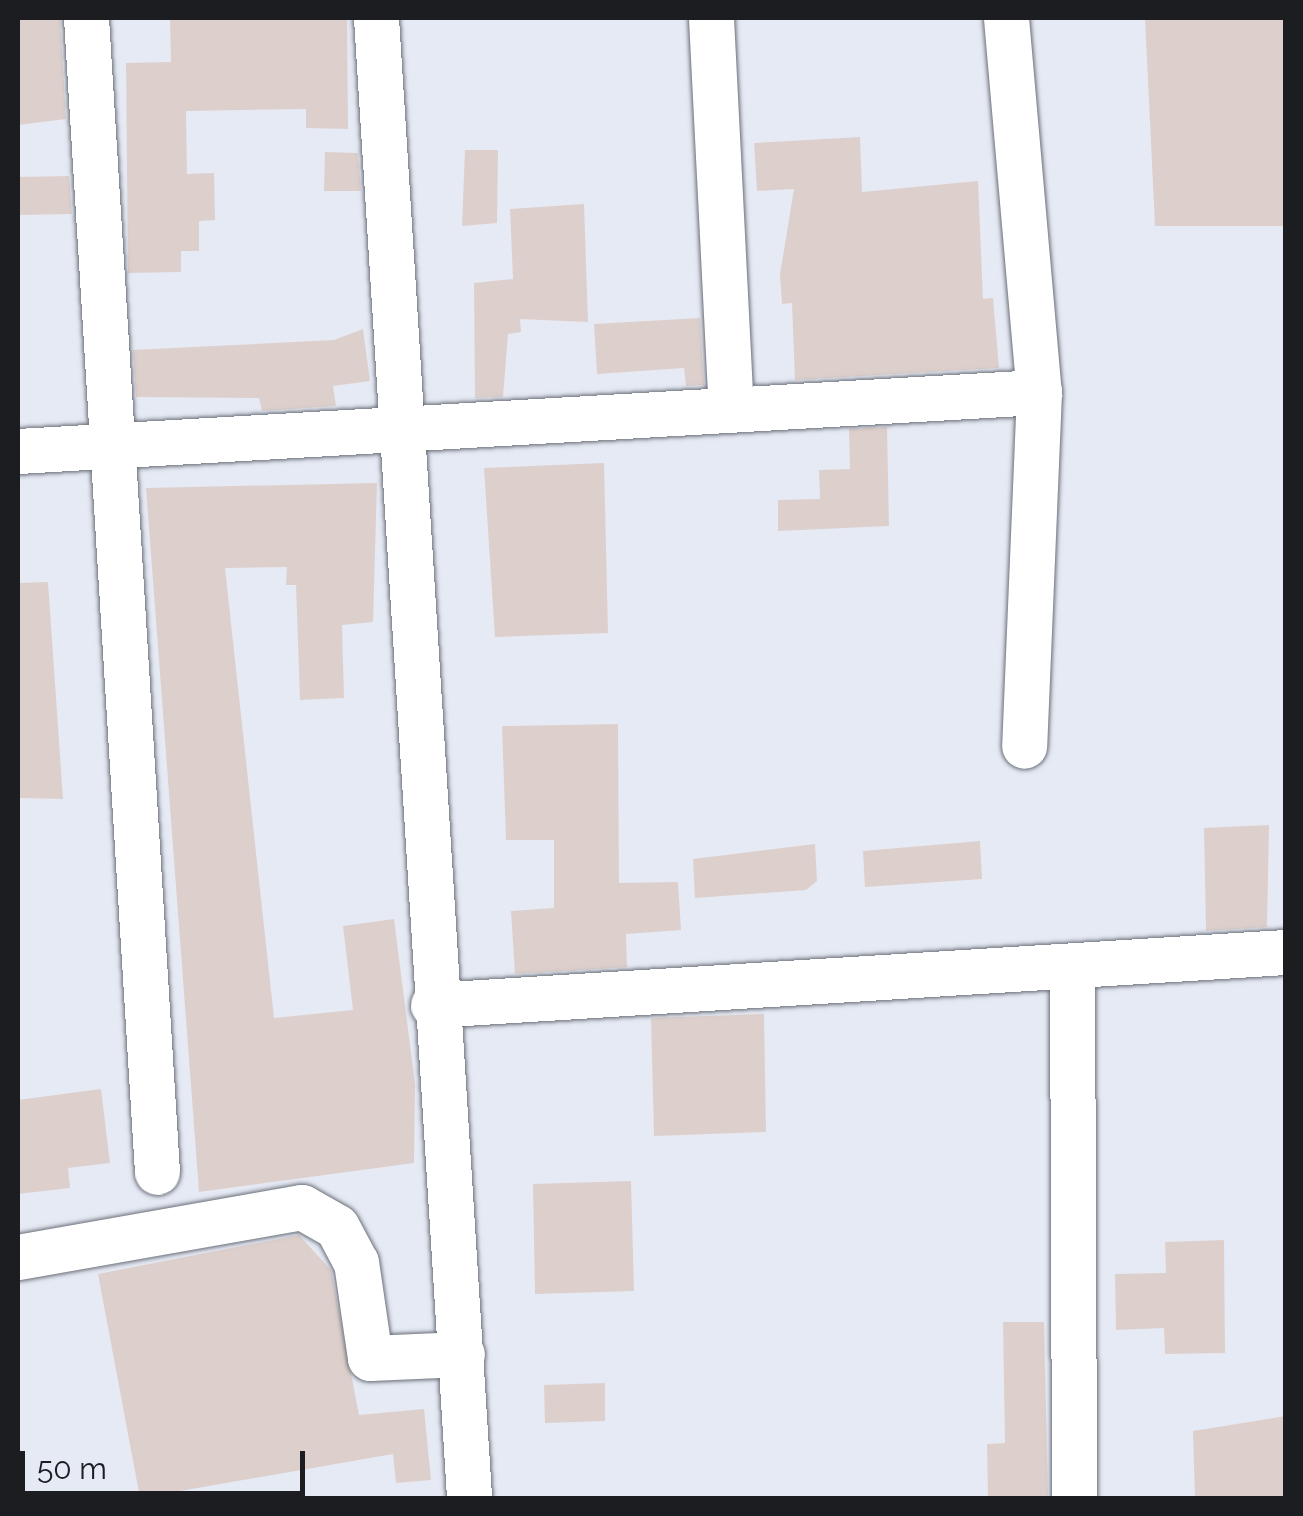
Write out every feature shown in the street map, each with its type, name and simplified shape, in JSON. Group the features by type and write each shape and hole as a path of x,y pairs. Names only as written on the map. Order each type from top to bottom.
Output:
{"street":[{"path":"86,18 157,1172"},
{"path":"376,18 396,436 469,1498"},
{"path":"711,18 732,408"},
{"path":"1006,18 1038,392 1024,746"},
{"path":"18,451 396,436 732,408 1038,392"},
{"path":"433,1005 1286,952"},
{"path":"1072,966 1074,1498"},
{"path":"18,1257 302,1207 337,1227 356,1262 370,1358 462,1354"}],"building":[{"path":"18,18 60,18 66,119 18,125"},
{"path":"170,18 347,18 348,129 306,128 306,109 186,111 187,174 214,173 215,220 199,221 199,251 181,251 181,272 128,273 126,63 171,62"},
{"path":"1145,18 1286,18 1286,226 1155,226"},
{"path":"860,137 862,192 978,181 983,299 993,298 999,368 795,380 792,303 782,304 780,274 794,189 757,191 754,143"},
{"path":"465,150 498,150 497,223 462,226"},
{"path":"325,152 358,153 361,191 324,191"},
{"path":"69,176 72,214 18,215 18,177"},
{"path":"584,204 588,322 520,319 521,332 508,334 503,397 475,398 474,283 513,279 510,209"},
{"path":"700,318 704,385 686,386 684,368 597,374 594,324"},
{"path":"363,329 370,381 333,386 336,406 262,411 259,398 136,397 133,350 334,340"},
{"path":"887,427 889,526 778,531 778,500 820,499 819,470 850,469 849,429"},
{"path":"604,463 608,633 495,637 484,468"},
{"path":"377,483 373,622 342,625 344,698 300,700 296,585 286,585 287,567 225,568 274,1018 353,1010 343,926 394,919 415,1084 414,1163 199,1192 146,488"},
{"path":"48,582 63,799 20,798 18,583"},
{"path":"618,724 619,883 678,882 681,930 626,934 627,967 515,974 511,911 554,908 554,840 506,840 502,726"},
{"path":"1269,825 1267,927 1206,931 1204,828"},
{"path":"980,841 982,879 865,887 863,851"},
{"path":"815,844 817,881 806,890 695,898 693,859"},
{"path":"764,1014 766,1132 654,1136 651,1018"},
{"path":"101,1089 110,1163 68,1168 70,1188 18,1194 18,1100"},
{"path":"631,1181 634,1291 535,1294 533,1184"},
{"path":"299,1235 331,1270 359,1415 424,1409 431,1480 396,1483 393,1454 140,1498 98,1274"},
{"path":"1224,1240 1225,1353 1165,1354 1164,1328 1116,1330 1115,1274 1166,1273 1165,1242"},
{"path":"1003,1322 1044,1322 1048,1498 988,1498 987,1444 1005,1443"},
{"path":"605,1383 605,1421 545,1423 544,1385"},
{"path":"1286,1416 1286,1498 1195,1498 1193,1431"}]}
